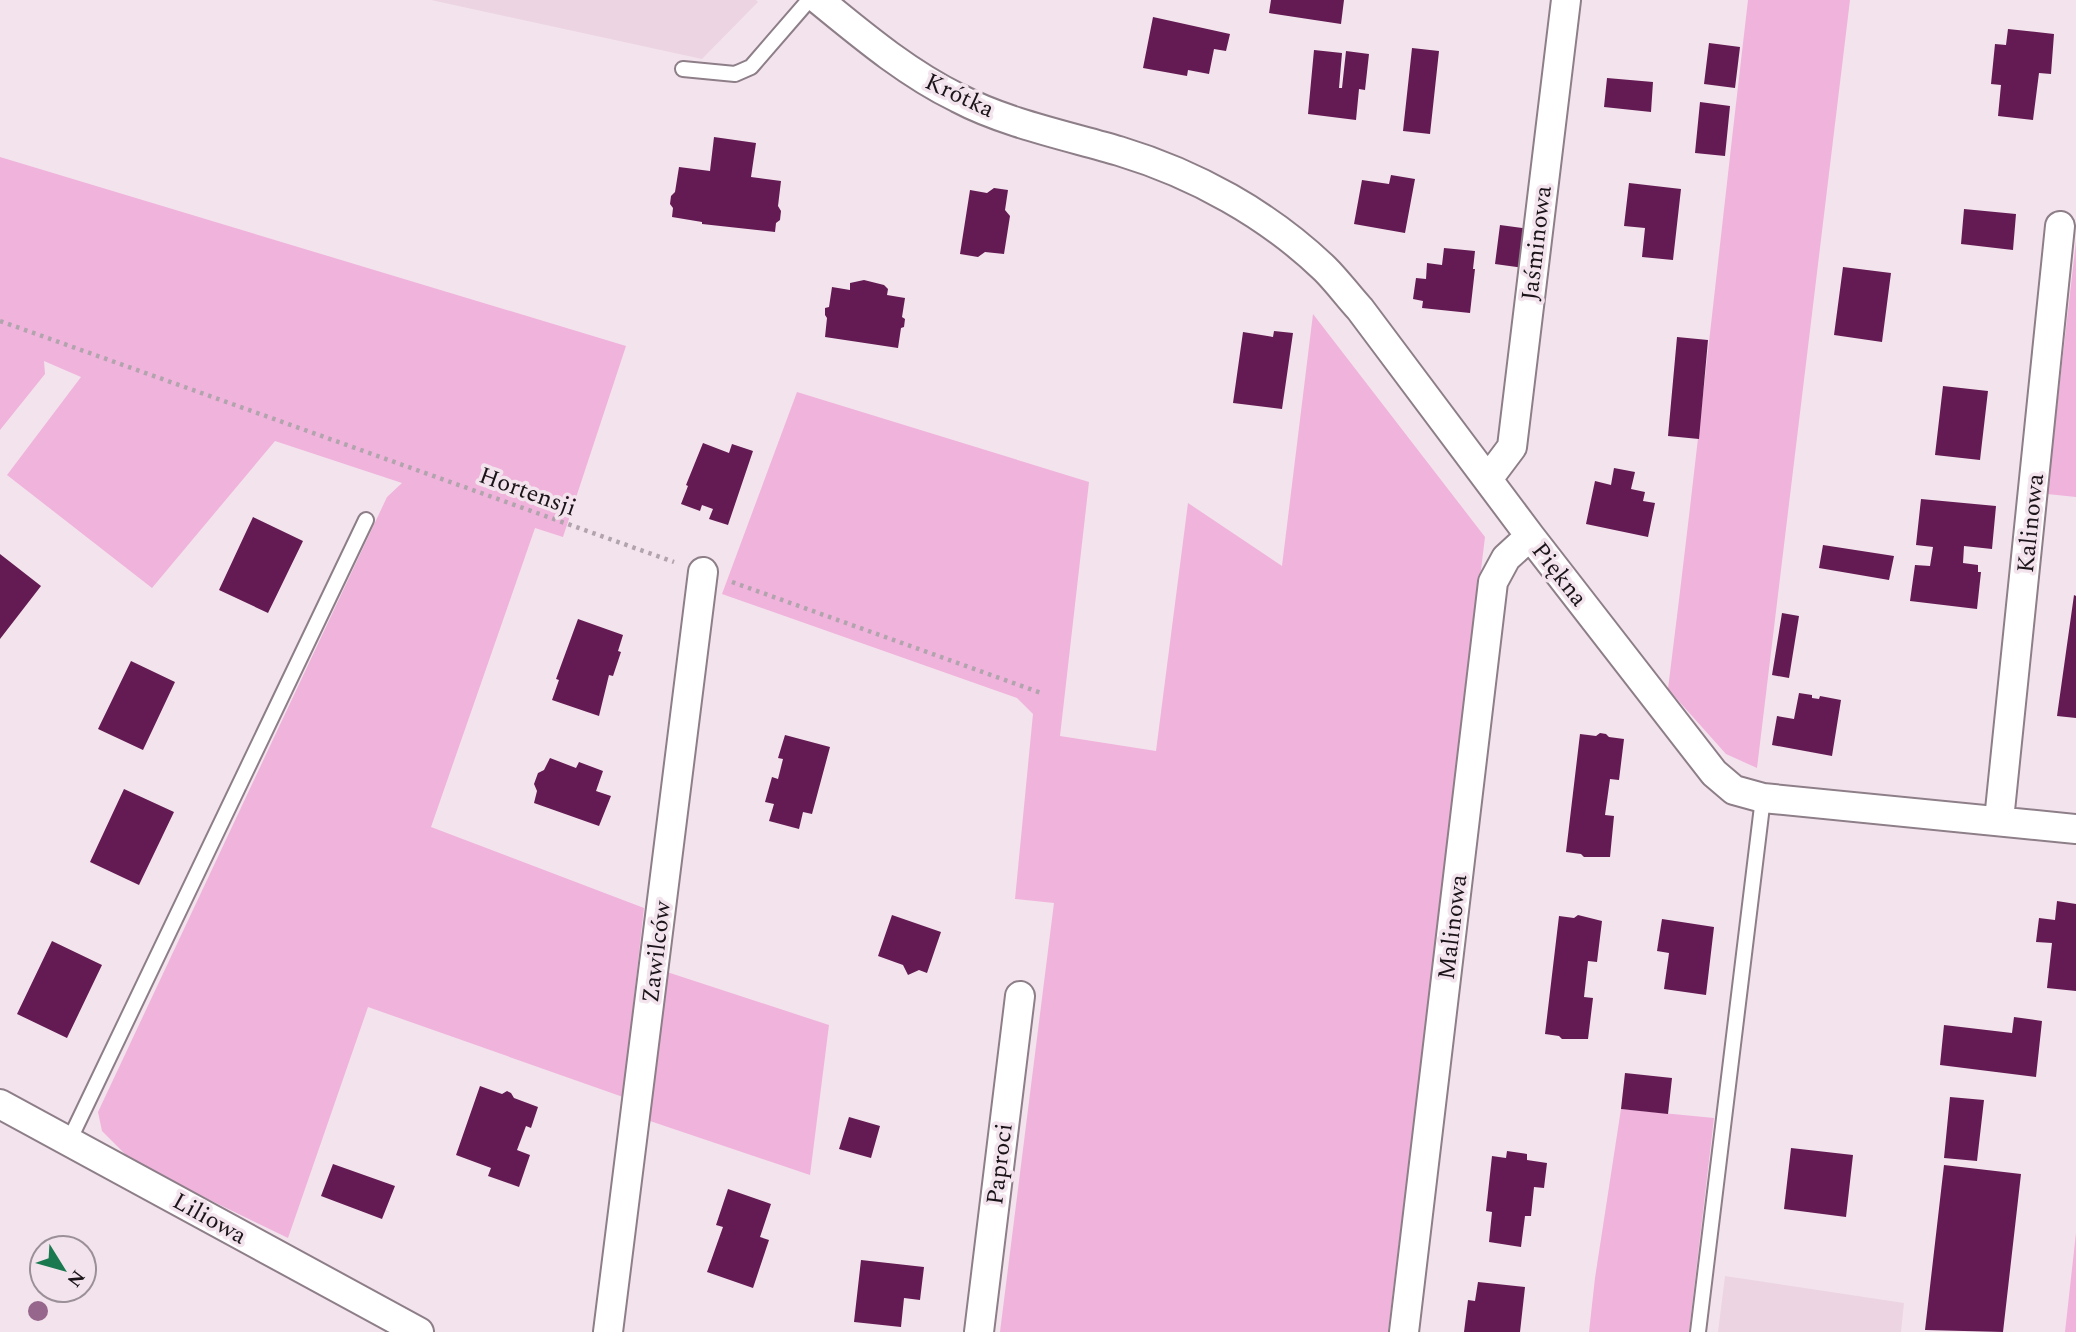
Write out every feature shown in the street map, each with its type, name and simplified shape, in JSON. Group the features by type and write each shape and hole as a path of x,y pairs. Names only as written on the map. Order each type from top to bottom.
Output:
{"street":[{"name":"Krótka","path":"819,0 878,47 922,78 959,99 1121,152"},
{"name":"Jaśminowa","path":"1488,479 1512,447 1566,0"},
{"name":"Piękna","path":"1121,152 1175,172 1249,208 1303,249 1342,287 1714,773 1734,790 1763,798 2076,829"},
{"name":"Kalinowa","path":"1999,820 2060,226"},
{"name":"Malinowa","path":"1404,1332 1493,582 1506,558 1530,536"},
{"name":"Zawilców","path":"608,1332 703,572"},
{"name":"Paproci","path":"979,1332 1020,996"},
{"name":"Liliowa","path":"0,1104 419,1332"}],"lane":[{"path":"683,69 734,74 751,67 809,0"},
{"path":"69,1141 366,520"},
{"path":"1698,1332 1763,798"}],"path":[{"name":"Hortensji","path":"0,321 1044,694"}],"shaded area":[{"path":"431,0 756,0 758,2 702,59"},
{"path":"1748,0 1850,0 1757,768 1726,754 1668,689"},
{"path":"0,157 626,346 563,537 535,528 431,827 644,908 623,1097 368,1007 288,1238 134,1163 102,1131 98,1112 387,497 402,483 275,441 152,588 7,475 81,377 44,361 45,374 0,430"},
{"path":"2076,241 2076,497 2047,494"},
{"path":"1313,314 1485,537 1388,1332 1000,1332 1054,903 1015,899 1033,714 1017,698 722,594 797,392 1089,482 1060,736 1156,751 1188,503 1282,566"},
{"path":"667,972 829,1025 810,1175 650,1121"},
{"path":"1621,1109 1714,1118 1689,1332 1589,1332"},
{"path":"2076,1233 2076,1332 2065,1332"},
{"path":"1725,1276 1904,1303 1901,1332 1718,1332"}],"building":[{"path":"1271,0 1344,0 1341,24 1269,13"},
{"path":"1153,17 1230,34 1226,51 1214,49 1209,74 1188,70 1187,76 1143,68"},
{"path":"2008,29 2054,34 2051,74 2039,73 2033,120 1998,116 2001,85 1991,84 1995,44 2006,45"},
{"path":"1709,43 1740,47 1735,88 1704,84"},
{"path":"1412,48 1439,51 1430,134 1403,131"},
{"path":"1314,50 1342,53 1339,88 1342,88 1346,51 1369,54 1365,90 1359,89 1356,120 1308,114"},
{"path":"1607,78 1653,82 1651,112 1604,107"},
{"path":"1700,102 1730,106 1725,156 1695,153"},
{"path":"714,137 756,143 751,177 781,181 778,206 781,211 780,220 776,223 775,232 702,224 672,217 671,196 675,192 679,167 710,171"},
{"path":"1391,175 1415,179 1405,233 1354,224 1362,180 1389,184"},
{"path":"1629,183 1681,189 1673,260 1642,257 1645,228 1624,226"},
{"path":"994,188 1008,190 1005,210 1010,216 1004,254 985,252 978,257 960,254 970,190 987,193"},
{"path":"1964,209 2016,214 2013,250 1961,244"},
{"path":"1500,225 1529,229 1524,268 1495,264"},
{"path":"1444,248 1475,251 1470,313 1422,308 1423,301 1413,299 1416,278 1426,279 1427,263 1442,265"},
{"path":"1843,267 1891,273 1882,342 1834,335"},
{"path":"864,280 884,285 888,289 887,295 905,298 902,317 905,319 904,327 901,328 898,348 825,337 825,308 829,307 832,287 850,290 850,283"},
{"path":"1274,331 1293,333 1282,409 1233,403 1243,332 1273,337"},
{"path":"1677,337 1708,340 1699,439 1668,436"},
{"path":"1943,386 1988,391 1980,460 1935,455"},
{"path":"703,443 729,453 732,444 753,451 728,525 709,519 713,509 702,505 700,511 681,504"},
{"path":"1614,468 1635,472 1631,489 1645,492 1643,501 1655,503 1648,537 1586,524 1595,481 1611,485"},
{"path":"1921,499 1996,506 1992,549 1964,546 1963,563 1978,565 1978,572 1981,572 1977,609 1910,601 1915,565 1930,566 1933,547 1916,545"},
{"path":"253,517 303,541 268,613 219,590"},
{"path":"1823,545 1894,556 1889,580 1819,568"},
{"path":"0,554 41,586 0,639"},
{"path":"2074,595 2076,596 2076,718 2057,716"},
{"path":"1782,613 1799,616 1789,678 1772,675"},
{"path":"578,619 623,635 618,651 621,652 613,676 609,675 599,716 552,700 559,680 556,679"},
{"path":"131,661 175,682 143,750 98,729"},
{"path":"1799,693 1812,695 1812,698 1819,699 1820,696 1841,700 1832,756 1772,745 1777,716 1794,719"},
{"path":"1600,733 1624,739 1619,780 1610,779 1605,815 1614,816 1610,857 1584,857 1566,852 1580,734 1596,736"},
{"path":"785,735 830,747 812,814 803,812 799,829 769,821 774,804 765,802 772,777 778,779 783,759 778,758"},
{"path":"550,758 576,768 579,762 603,771 596,791 611,796 599,826 534,803 537,791 534,784 538,773 544,770"},
{"path":"124,789 174,812 139,885 90,862"},
{"path":"2057,901 2076,904 2076,991 2047,988 2052,943 2036,942 2039,918 2055,920"},
{"path":"892,915 941,932 927,973 919,970 908,975 903,965 878,956"},
{"path":"1578,915 1602,921 1597,962 1588,961 1584,997 1593,998 1588,1039 1562,1039 1545,1034 1559,916 1574,918"},
{"path":"1662,919 1714,927 1706,995 1664,989 1669,953 1657,951"},
{"path":"52,941 102,965 67,1038 17,1014"},
{"path":"2014,1017 2042,1021 2036,1077 1940,1065 1944,1025 2012,1033"},
{"path":"1625,1073 1672,1078 1668,1114 1621,1109"},
{"path":"480,1086 502,1094 507,1091 514,1098 538,1107 531,1128 526,1126 517,1150 530,1155 519,1187 488,1176 491,1168 456,1155"},
{"path":"1950,1097 1984,1100 1977,1161 1944,1158"},
{"path":"849,1117 880,1126 871,1158 839,1149"},
{"path":"1791,1148 1853,1155 1846,1217 1784,1209"},
{"path":"1507,1151 1527,1154 1527,1160 1547,1163 1544,1188 1534,1187 1531,1216 1525,1216 1521,1247 1489,1242 1492,1212 1486,1211 1492,1156 1506,1158"},
{"path":"333,1164 395,1186 382,1219 321,1196"},
{"path":"1944,1165 2021,1174 2003,1332 1925,1330"},
{"path":"728,1189 771,1204 760,1237 769,1240 753,1288 707,1272 723,1227 716,1225"},
{"path":"861,1260 924,1267 920,1300 904,1298 901,1327 854,1322"},
{"path":"1478,1282 1525,1287 1520,1332 1464,1332 1468,1300 1475,1301"}]}
